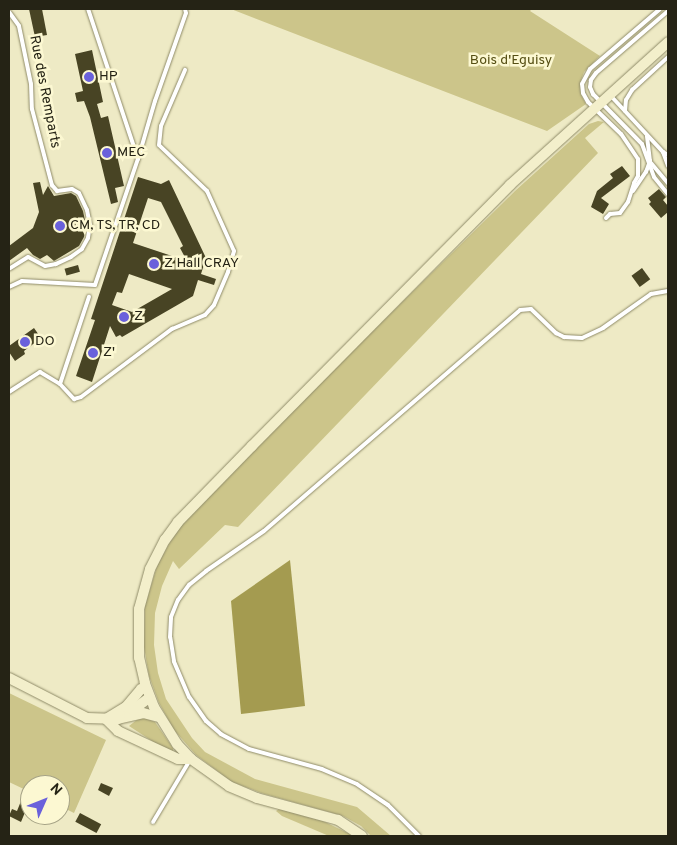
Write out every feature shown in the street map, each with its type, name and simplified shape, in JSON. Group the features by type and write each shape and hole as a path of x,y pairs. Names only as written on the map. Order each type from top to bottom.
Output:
{"main road":[{"path":"362,836 331,818 242,792 212,776 191,759 159,717 148,692 138,645 139,609 150,569 170,532 246,452 510,185 668,42"},
{"path":"9,678 87,718 118,719 143,713 159,717"},
{"path":"106,718 126,707 142,689 148,692"},
{"path":"129,716 148,692"},
{"path":"106,718 118,731 178,759 191,759"}],"lane":[{"path":"88,9 138,159"},
{"path":"9,287 22,281 95,285 186,13 185,9"},
{"path":"660,9 590,69 584,77 582,84 583,94 642,144 650,161 668,183"},
{"path":"633,191 634,183 638,176 638,159 598,106 590,87 591,80 596,73 668,11"},
{"name":"Rue des Remparts","path":"9,12 19,26 31,84 32,109 52,185 56,191 72,189 79,193 87,210 90,225 88,238 82,249 71,257 56,264 45,266 28,257 9,269"},
{"path":"625,111 626,100 632,90 668,57"},
{"path":"9,392 40,372 60,384 74,399 80,397 172,328 205,315 214,306 228,272 234,251 207,191 187,169 167,155 159,145 161,126 185,70"},
{"path":"610,95 663,152 668,155"},
{"path":"647,135 654,177 668,194"},
{"path":"663,152 668,166"},
{"path":"606,218 610,214 620,213 646,172 650,161"},
{"path":"419,836 388,805 357,784 322,769 249,749 221,734 206,721 189,697 174,661 170,637 172,617 178,600 189,585 264,531 520,310 531,309 556,333 564,338 582,338 603,328 651,294 668,291"},
{"path":"60,384 89,297"},
{"path":"153,822 191,759"}],"green space":[{"name":"Bois d'Eguisy","path":"231,9 532,9 530,11 600,56 584,72 580,83 581,95 586,104 547,131"},
{"path":"598,121 604,122 585,138 598,153 238,527 225,525 179,569 173,561 162,586 155,613 154,645 158,673 166,699 192,738 205,752 255,779 357,807 391,836 371,836 361,826 343,816 261,793 232,782 196,755 174,730 159,703 149,676 144,647 145,606 157,566 170,542 182,525 324,379 515,191 589,124"},
{"path":"9,693 106,740 74,813 70,811 70,775 20,775 20,787 9,782"},
{"path":"145,718 155,722 173,748 173,751 169,752 129,726 138,719"},
{"path":"279,809 323,821 354,836 329,836 282,816 276,811"}],"shaded area":[{"path":"290,560 305,706 241,714 231,601"}],"building":[{"path":"29,9 42,9 47,35 35,37"},
{"path":"92,50 103,102 97,104 101,118 108,116 124,186 115,188 118,202 111,204 90,117 84,101 77,102 75,93 83,91 75,54"},
{"path":"622,166 630,176 601,198 609,204 603,214 591,207 597,191 613,178 610,174"},
{"path":"138,177 161,184 169,180 206,258 201,274 216,279 214,285 198,280 193,296 122,337 120,335 116,337 110,326 92,382 76,376 95,320 91,319","holes":["148,198 161,202 183,246 180,248 187,261 133,243","129,274 172,289 132,312 112,305 117,292 122,293"]},
{"name":"CM, TS, TR, CD","path":"40,182 43,195 48,186 54,196 71,193 76,196 83,211 86,225 84,237 79,246 54,261 47,255 40,259 27,248 9,261 9,246 33,228 39,212 33,183"},
{"path":"659,189 666,197 663,200 668,206 668,212 661,218 649,204 651,202 648,198"},
{"path":"78,265 80,272 66,276 65,269"},
{"path":"642,268 650,279 640,287 631,276"},
{"name":"DO","path":"34,328 41,338 24,351 25,354 15,361 9,352 9,346"},
{"path":"101,783 113,788 109,796 98,790"},
{"path":"20,804 20,822 9,816 12,809 17,811"},
{"path":"80,813 101,824 96,833 75,822"}],"place":[{"name":"HP","path":"89,77"},
{"name":"MEC","path":"107,153"},
{"name":"CM, TS, TR, CD","path":"60,226"},
{"name":"Z Hall CRAY","path":"154,264"},
{"name":"Z","path":"124,317"},
{"name":"DO","path":"25,342"},
{"name":"Z'","path":"93,353"}]}
